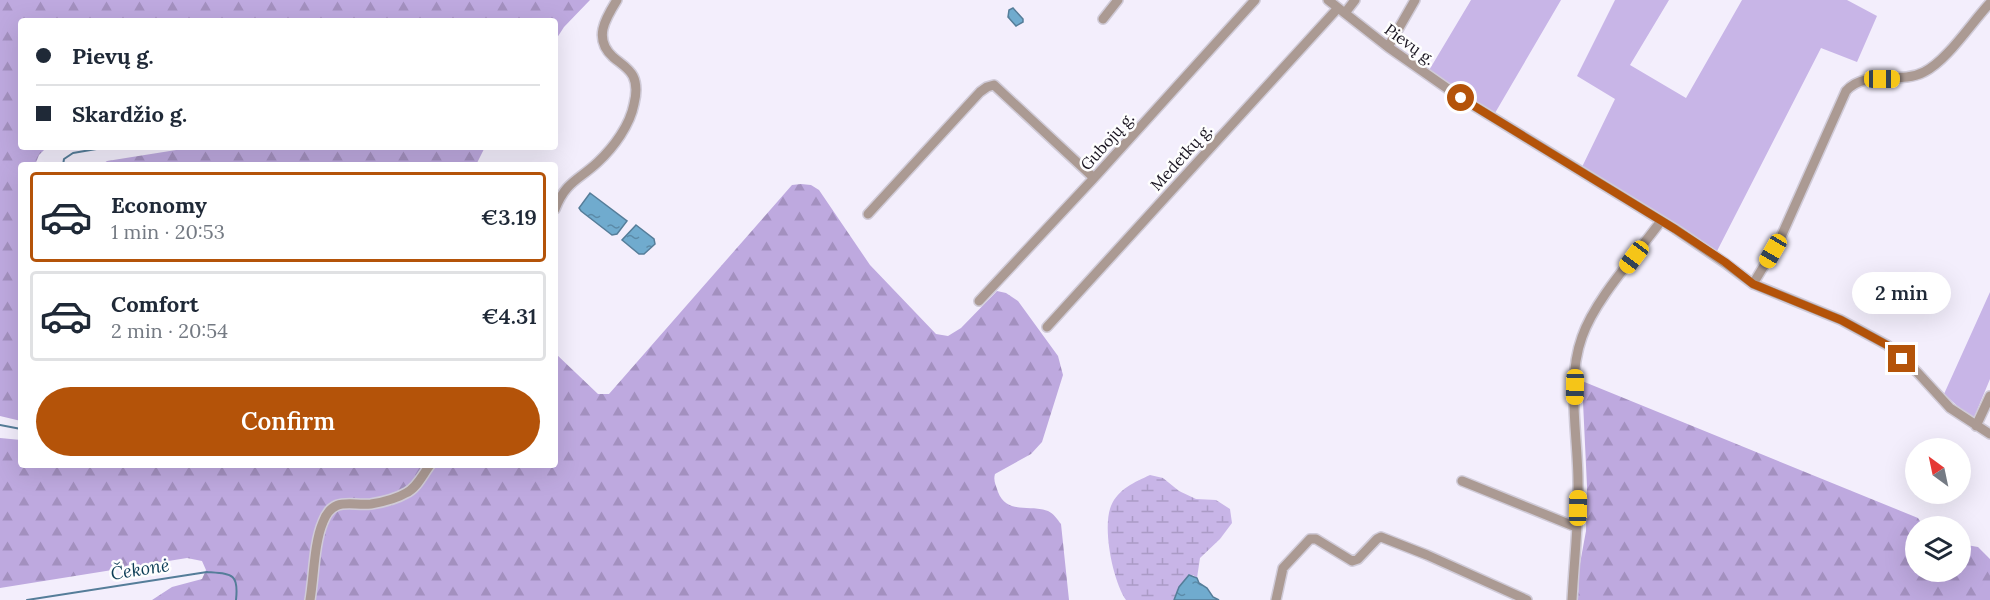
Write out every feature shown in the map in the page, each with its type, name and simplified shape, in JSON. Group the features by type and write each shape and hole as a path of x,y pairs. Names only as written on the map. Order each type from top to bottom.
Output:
{"street":[{"path":"558,203 564,190 572,181 597,164 608,152 620,135 634,104 634,78 629,70 612,56 601,36 608,14 617,0"},
{"path":"1103,19 1118,0"},
{"name":"Gubojų g.","path":"979,301 1255,0"},
{"name":"Pievų g.","path":"1328,0 1388,47 1461,98 1661,221 1725,262 1753,284 1841,320 1887,345 1917,372 1950,408 1990,434"},
{"name":"Medetkų g.","path":"1047,327 1342,10 1355,0"},
{"path":"1388,47 1415,0"},
{"path":"1753,284 1780,239 1846,91 1853,84 1862,80 1903,79 1922,74 1936,65 1990,3"},
{"path":"868,214 980,92 994,85 1094,178"},
{"path":"1572,600 1578,480 1574,409 1575,366 1581,338 1593,312 1661,221"},
{"path":"1976,426 1990,396"},
{"path":"310,600 318,536 328,512 341,503 370,504 409,492 428,468"},
{"path":"1462,481 1576,527"},
{"path":"1276,600 1283,568 1310,539 1316,539 1352,561 1359,560 1377,538 1381,537 1416,550 1527,600"}],"green space":[{"path":"0,0 590,0 558,36 558,18 18,18 18,150 44,150 36,162 18,162 18,420 0,416"},
{"path":"1471,0 1561,0 1495,113 1428,72"},
{"path":"1615,0 1669,0 1630,65 1686,98 1742,0 1847,0 1877,16 1857,62 1821,48 1716,253 1582,167 1615,99 1577,76"},
{"path":"176,150 484,150 478,162 106,162"},
{"path":"792,185 811,185 819,190 870,265 936,334 948,336 961,328 997,291 1006,293 1018,301 1058,356 1063,375 1042,442 1031,454 995,474 994,479 998,492 1007,504 1048,511 1061,524 1069,600 152,600 172,587 202,579 206,570 202,561 187,558 0,588 0,438 18,440 18,468 558,468 558,356 598,394 609,394"},
{"path":"1990,292 1990,379 1973,420 1944,394"},
{"path":"1582,381 1913,516 1905,516 1905,582 1971,582 1971,546 1978,547 1990,559 1990,600 1578,600 1579,569 1586,531 1587,486"},
{"path":"1150,475 1163,478 1179,491 1196,499 1216,500 1230,509 1232,523 1220,539 1200,558 1197,578 1193,575 1179,587 1174,600 1126,600 1117,580 1110,554 1109,516 1111,506 1118,495"}],"water":[{"path":"1013,8 1023,19 1023,22 1016,26 1008,17 1009,10"},
{"path":"590,193 627,221 617,234 612,235 579,208"},
{"path":"636,225 654,239 655,244 644,254 639,254 622,240"},
{"path":"1189,575 1197,578 1213,597 1219,600 1174,600 1179,587"}],"waterway":[{"path":"64,162 64,159 73,153 90,150"},
{"path":"0,425 18,428"},
{"name":"Čekonė","path":"27,600 207,572 222,573 232,577 236,585 236,600"}],"route":[{"path":"1461,98 1675,229 1725,262 1753,284 1841,320 1887,345 1902,359"}]}
